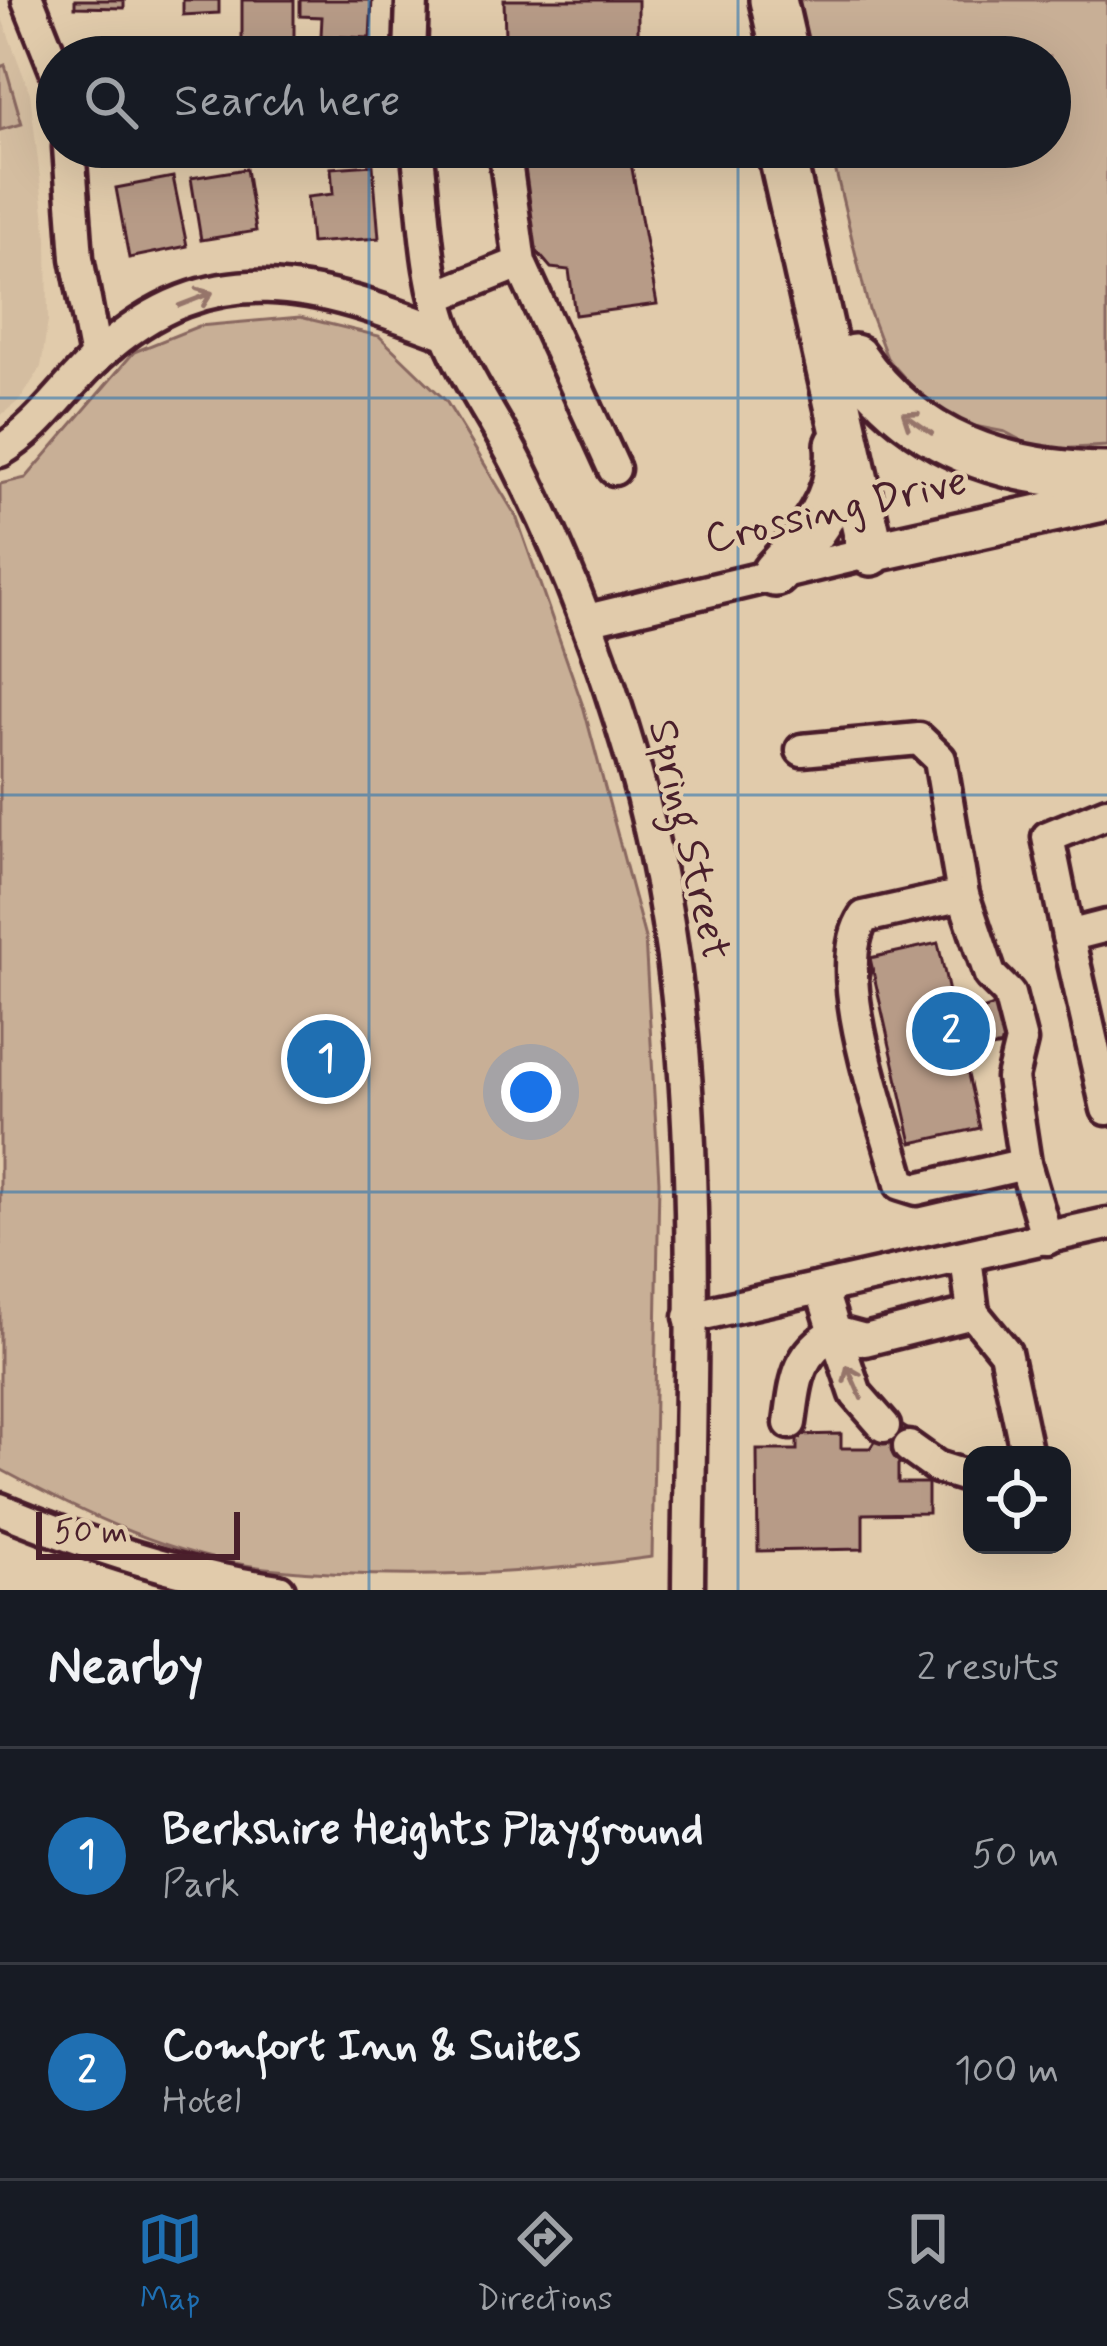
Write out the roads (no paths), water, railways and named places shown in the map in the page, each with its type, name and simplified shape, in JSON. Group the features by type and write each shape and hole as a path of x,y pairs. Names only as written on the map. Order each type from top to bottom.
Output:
{"highway":[{"path":"747,0 755,36"},
{"path":"773,0 781,36"},
{"path":"786,168 844,376 883,548"},
{"path":"775,573 814,529 836,485 840,456 844,376 809,168"},
{"path":"844,376 949,444 1023,469 1107,476"}],"main road":[{"name":"Crossing Drive","path":"883,548 1107,500"}],"street":[{"path":"28,0 42,36"},
{"path":"411,36 412,0"},
{"path":"71,168 77,258 96,358"},
{"name":"Spring Street","path":"420,168 436,296 447,334 520,470 586,620 632,757 670,933 689,1116 688,1590"},
{"path":"507,168 520,263 614,469"},
{"path":"436,296 520,263"},
{"path":"0,451 31,430 126,331 213,292 259,283 361,301 447,334"},
{"name":"Crossing Drive","path":"586,620 883,548"},
{"path":"802,750 919,739 940,759 963,895 990,975 1010,994 1021,1041 1012,1078 1025,1164 1047,1239"},
{"path":"1107,813 1048,837 1107,1109"},
{"path":"963,895 864,917 851,936 855,1004 901,1184 916,1189 1025,1164"},
{"path":"1068,936 1107,926"},
{"path":"690,1317 1107,1225"},
{"path":"966,1257 973,1313 1005,1352 1025,1446"},
{"path":"821,1288 856,1394 884,1426"},
{"path":"790,1423 798,1366 811,1346 835,1332 865,1340 973,1313"},
{"path":"910,1447 937,1467 963,1475"},
{"path":"0,1509 77,1540 179,1570 279,1590"}],"place":[{"name":"Comfort Inn & Suites","path":"951,1031"},
{"name":"Berkshire Heights Playground","path":"326,1059"}]}
